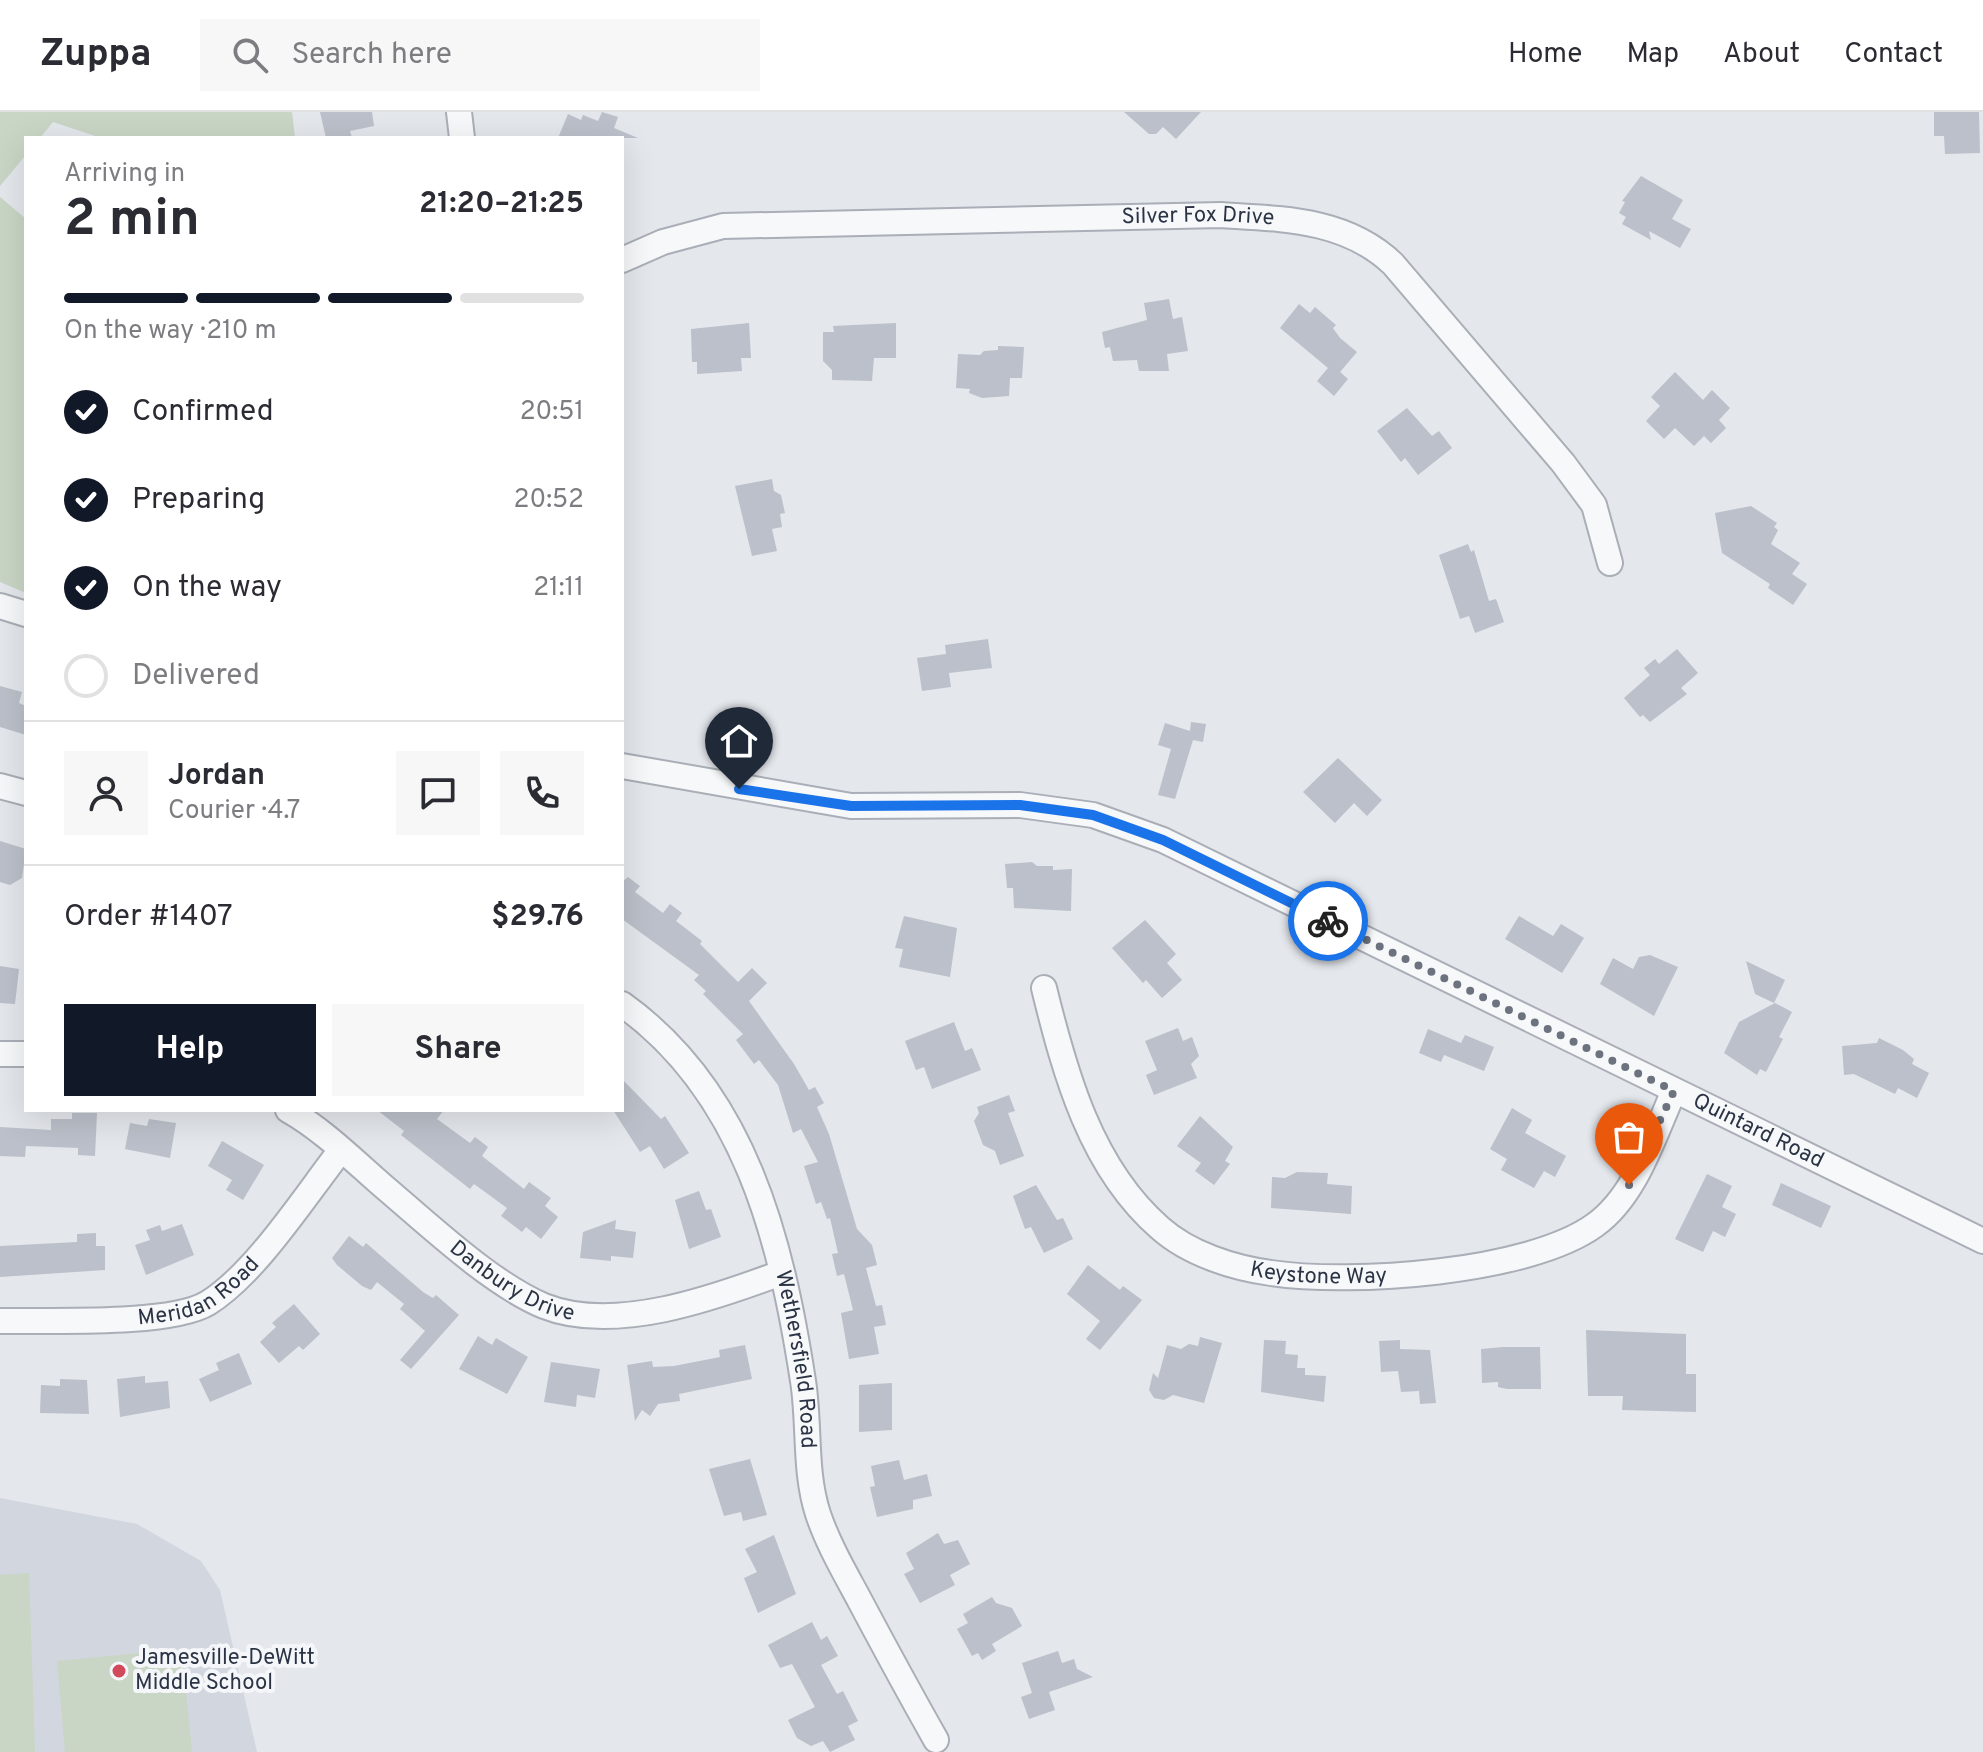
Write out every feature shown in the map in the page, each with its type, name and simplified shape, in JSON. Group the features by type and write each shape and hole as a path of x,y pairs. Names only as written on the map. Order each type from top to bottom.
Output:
{"street":[{"path":"459,112 462,136"},
{"name":"Silver Fox Drive","path":"624,259 663,242 723,226 1221,215 1297,219 1341,230 1378,250 1393,264 1563,463 1601,520 1610,563"},
{"path":"0,606 24,613"},
{"name":"Quintard Road","path":"624,766 851,806 1020,805 1093,815 1163,840 1674,1091 1915,1205 1983,1241"},
{"path":"0,786 24,792"},
{"name":"Keystone Way","path":"1044,988 1076,1096 1102,1158 1128,1196 1162,1230 1191,1249 1240,1267 1273,1274 1351,1279 1420,1273 1491,1262 1559,1245 1596,1225 1618,1201 1639,1168 1674,1091"},
{"name":"Wethersfield Road","path":"624,1006 658,1031 709,1090 739,1139 764,1199 781,1273 804,1382 810,1473 818,1513 842,1568 936,1740"},
{"path":"0,1054 24,1054"},
{"name":"Danbury Drive","path":"291,1112 439,1233 520,1294 546,1307 584,1316 624,1315 721,1295 781,1273"},
{"name":"Meridan Road","path":"0,1321 177,1314 206,1304 241,1276 341,1150"}],"shaded area":[{"name":"Jamesville-DeWitt Middle School","path":"0,1498 137,1524 201,1561 220,1590 257,1752 0,1752"}],"green space":[{"path":"0,112 292,112 295,136 95,136 53,122 42,136 24,136 24,157 0,186"},
{"path":"0,197 24,217 24,592 0,582"},
{"path":"29,1573 35,1752 0,1752 0,1575"},
{"path":"182,1649 192,1752 65,1752 57,1661"}],"building":[{"path":"320,112 372,112 374,126 350,131 351,136 326,136"},
{"path":"602,112 618,117 614,128 638,138 559,136 568,114 581,120 583,115 598,121"},
{"path":"1124,112 1201,112 1176,139 1163,127 1156,134 1149,134"},
{"path":"1934,112 1979,112 1980,153 1945,154 1944,136 1934,136"},
{"path":"1641,176 1683,200 1672,219 1691,229 1680,248 1649,231 1651,240 1622,224 1626,217 1619,213 1625,202 1622,201"},
{"path":"1169,299 1173,319 1182,317 1188,351 1167,354 1169,371 1139,371 1137,360 1113,361 1110,347 1105,348 1102,332 1147,320 1144,303"},
{"path":"1299,304 1310,313 1315,307 1336,325 1333,328 1340,338 1357,352 1340,372 1348,379 1334,396 1317,381 1328,368 1280,328"},
{"path":"749,323 751,358 741,358 742,371 697,374 697,362 692,362 691,329"},
{"path":"896,323 896,358 874,358 872,381 832,380 832,370 823,361 823,332 834,332 833,326"},
{"path":"998,346 1024,347 1022,378 1010,378 1009,396 982,398 969,393 970,389 956,388 958,354 980,355 984,351 998,350"},
{"path":"1675,372 1703,400 1712,390 1730,408 1719,420 1726,428 1711,443 1704,436 1694,446 1675,428 1664,439 1646,421 1660,406 1651,397"},
{"path":"1407,408 1432,436 1439,431 1452,448 1418,475 1405,458 1401,462 1377,431"},
{"path":"772,479 774,491 781,495 785,513 780,514 782,527 772,529 777,551 752,556 735,486"},
{"path":"1751,506 1777,523 1774,527 1778,530 1771,544 1800,563 1792,574 1807,584 1793,605 1768,588 1770,584 1722,553 1715,513"},
{"path":"1468,544 1471,552 1474,550 1489,601 1496,599 1504,622 1475,633 1469,616 1460,619 1439,555"},
{"path":"988,639 992,668 949,673 951,687 922,691 917,658 946,654 945,645"},
{"path":"1677,649 1698,673 1681,688 1687,694 1650,722 1643,715 1640,717 1624,698 1650,675 1644,668 1655,659 1659,664"},
{"path":"0,686 22,692 19,703 24,705 24,734 0,727"},
{"path":"1191,722 1206,724 1203,742 1193,740 1175,799 1158,795 1171,749 1158,745 1165,723 1190,731"},
{"path":"1338,758 1382,800 1367,816 1354,803 1335,823 1303,792"},
{"path":"0,841 24,848 22,878 10,885 0,882"},
{"path":"1032,862 1037,866 1053,866 1053,870 1072,869 1071,911 1014,908 1013,888 1007,888 1005,864"},
{"path":"628,877 640,886 635,892 663,913 670,904 682,913 676,921 702,941 700,944 738,982 752,968 767,983 749,1001 809,1090 815,1087 824,1103 817,1107 829,1134 857,1229 872,1245 877,1265 866,1268 876,1306 882,1305 886,1325 874,1327 879,1354 849,1359 841,1313 853,1310 844,1274 837,1276 832,1254 838,1253 830,1218 827,1219 821,1202 816,1204 804,1166 818,1162 801,1129 793,1133 778,1085 759,1060 754,1064 736,1040 743,1034 703,994 706,991 694,980 699,975 624,920 624,880"},
{"path":"904,916 957,928 950,977 899,967 903,949 895,948"},
{"path":"1519,916 1553,936 1561,924 1584,938 1562,973 1505,939"},
{"path":"1145,920 1176,954 1167,963 1182,980 1162,998 1146,980 1143,983 1112,948"},
{"path":"1650,955 1678,967 1654,1016 1600,984 1613,958 1633,969 1639,957"},
{"path":"1746,961 1785,980 1774,1003 1755,994"},
{"path":"0,966 19,969 15,1004 0,1003"},
{"path":"1775,1003 1792,1012 1779,1037 1783,1039 1766,1072 1760,1069 1757,1075 1724,1053 1739,1022"},
{"path":"954,1022 965,1051 972,1048 981,1070 932,1089 924,1067 916,1070 905,1041"},
{"path":"1178,1028 1183,1041 1192,1037 1199,1056 1191,1064 1197,1078 1154,1095 1146,1075 1157,1070 1145,1041"},
{"path":"1428,1029 1461,1043 1465,1035 1494,1047 1484,1071 1444,1055 1441,1062 1419,1053"},
{"path":"1879,1038 1903,1050 1914,1059 1912,1064 1929,1073 1917,1098 1898,1088 1895,1094 1854,1074 1844,1075 1842,1046 1877,1043"},
{"path":"624,1081 661,1119 665,1116 689,1153 664,1169 650,1146 640,1152 614,1112 624,1112"},
{"path":"1009,1095 1015,1111 1008,1113 1024,1156 1000,1165 995,1151 983,1145 974,1121 979,1113 977,1107"},
{"path":"1512,1108 1532,1120 1525,1133 1566,1156 1555,1177 1544,1171 1534,1188 1501,1170 1507,1159 1490,1149"},
{"path":"380,1112 442,1112 437,1119 470,1143 475,1137 488,1147 482,1156 524,1189 529,1182 551,1198 545,1206 558,1217 541,1239 526,1227 522,1232 501,1216 507,1208 474,1184 470,1189 401,1135 404,1131"},
{"path":"72,1113 97,1113 95,1156 78,1155 78,1148 26,1146 25,1157 0,1156 0,1127 51,1130 51,1119 72,1119"},
{"path":"1200,1116 1233,1147 1225,1161 1230,1164 1214,1185 1195,1171 1201,1163 1177,1146"},
{"path":"149,1119 176,1123 170,1158 125,1149 130,1123 147,1126"},
{"path":"222,1141 264,1165 243,1200 226,1190 232,1180 208,1166"},
{"path":"1297,1172 1328,1173 1327,1184 1352,1186 1351,1214 1271,1208 1272,1177 1285,1178"},
{"path":"1707,1174 1732,1186 1722,1207 1736,1214 1725,1237 1713,1231 1703,1252 1675,1239"},
{"path":"1781,1183 1831,1206 1821,1228 1772,1205"},
{"path":"1036,1185 1057,1220 1063,1218 1073,1239 1044,1253 1031,1227 1025,1229 1013,1196"},
{"path":"699,1191 706,1210 711,1209 721,1237 689,1249 675,1200"},
{"path":"616,1220 615,1229 636,1232 633,1258 611,1256 611,1261 580,1258 583,1232"},
{"path":"182,1224 194,1255 146,1275 135,1245 150,1240 146,1230 160,1225 162,1231"},
{"path":"96,1233 96,1246 105,1246 105,1270 0,1277 0,1246 77,1242 77,1234"},
{"path":"349,1236 363,1247 366,1243 423,1292 433,1298 436,1295 459,1315 411,1369 400,1360 425,1331 400,1309 404,1304 377,1282 371,1290 337,1265 332,1258"},
{"path":"1088,1265 1120,1290 1123,1286 1142,1300 1100,1350 1086,1339 1100,1321 1067,1294"},
{"path":"294,1304 320,1334 303,1350 299,1346 279,1363 260,1342 276,1327 272,1323"},
{"path":"1586,1330 1686,1334 1686,1374 1696,1374 1696,1412 1622,1410 1623,1396 1588,1396"},
{"path":"478,1336 492,1345 496,1338 528,1357 507,1394 459,1369"},
{"path":"1200,1337 1222,1343 1204,1403 1173,1395 1164,1400 1154,1398 1149,1390 1153,1373 1158,1378 1167,1345 1181,1349 1189,1344 1198,1346"},
{"path":"1264,1340 1286,1341 1285,1354 1298,1355 1297,1368 1305,1368 1305,1375 1326,1376 1324,1402 1261,1392"},
{"path":"1400,1340 1400,1349 1430,1350 1436,1403 1420,1404 1419,1391 1401,1392 1398,1371 1381,1372 1379,1341"},
{"path":"745,1345 752,1379 679,1394 680,1401 658,1404 650,1416 642,1410 635,1421 627,1365 652,1361 653,1367 674,1366 720,1357 719,1350"},
{"path":"1540,1347 1541,1389 1507,1389 1498,1387 1498,1382 1482,1383 1481,1349"},
{"path":"239,1353 252,1384 210,1402 199,1379 219,1370 216,1363"},
{"path":"551,1362 600,1369 595,1398 577,1395 576,1407 544,1402"},
{"path":"145,1376 145,1383 168,1381 170,1408 120,1417 117,1379"},
{"path":"60,1379 87,1380 89,1414 40,1413 41,1385 60,1386"},
{"path":"892,1383 892,1430 859,1432 859,1385"},
{"path":"750,1459 767,1515 743,1521 741,1512 724,1516 709,1469"},
{"path":"899,1460 904,1480 927,1474 932,1496 913,1500 913,1509 877,1517 870,1487 875,1486 871,1466"},
{"path":"938,1533 944,1544 958,1540 970,1564 950,1575 955,1585 920,1603 904,1574 914,1569 906,1553"},
{"path":"774,1535 796,1594 758,1613 744,1578 757,1572 745,1549"},
{"path":"992,1597 996,1603 1012,1608 1022,1626 992,1644 996,1651 982,1660 978,1653 972,1656 957,1629 968,1623 963,1614"},
{"path":"812,1622 821,1640 827,1636 838,1656 821,1665 837,1694 843,1691 858,1721 848,1726 855,1740 830,1752 823,1741 811,1746 797,1738 788,1720 815,1707 792,1664 780,1668 768,1645"},
{"path":"1058,1651 1062,1663 1074,1659 1077,1669 1093,1677 1049,1692 1055,1710 1029,1719 1021,1697 1032,1693 1022,1663"}],"way so far":[{"path":"1328,921 1674,1091 1629,1185"}],"place":[{"name":"Jamesville-DeWitt Middle School","path":"119,1671"}],"route":[{"path":"739,789 851,806 1020,805 1093,815 1163,840 1328,921"}]}
